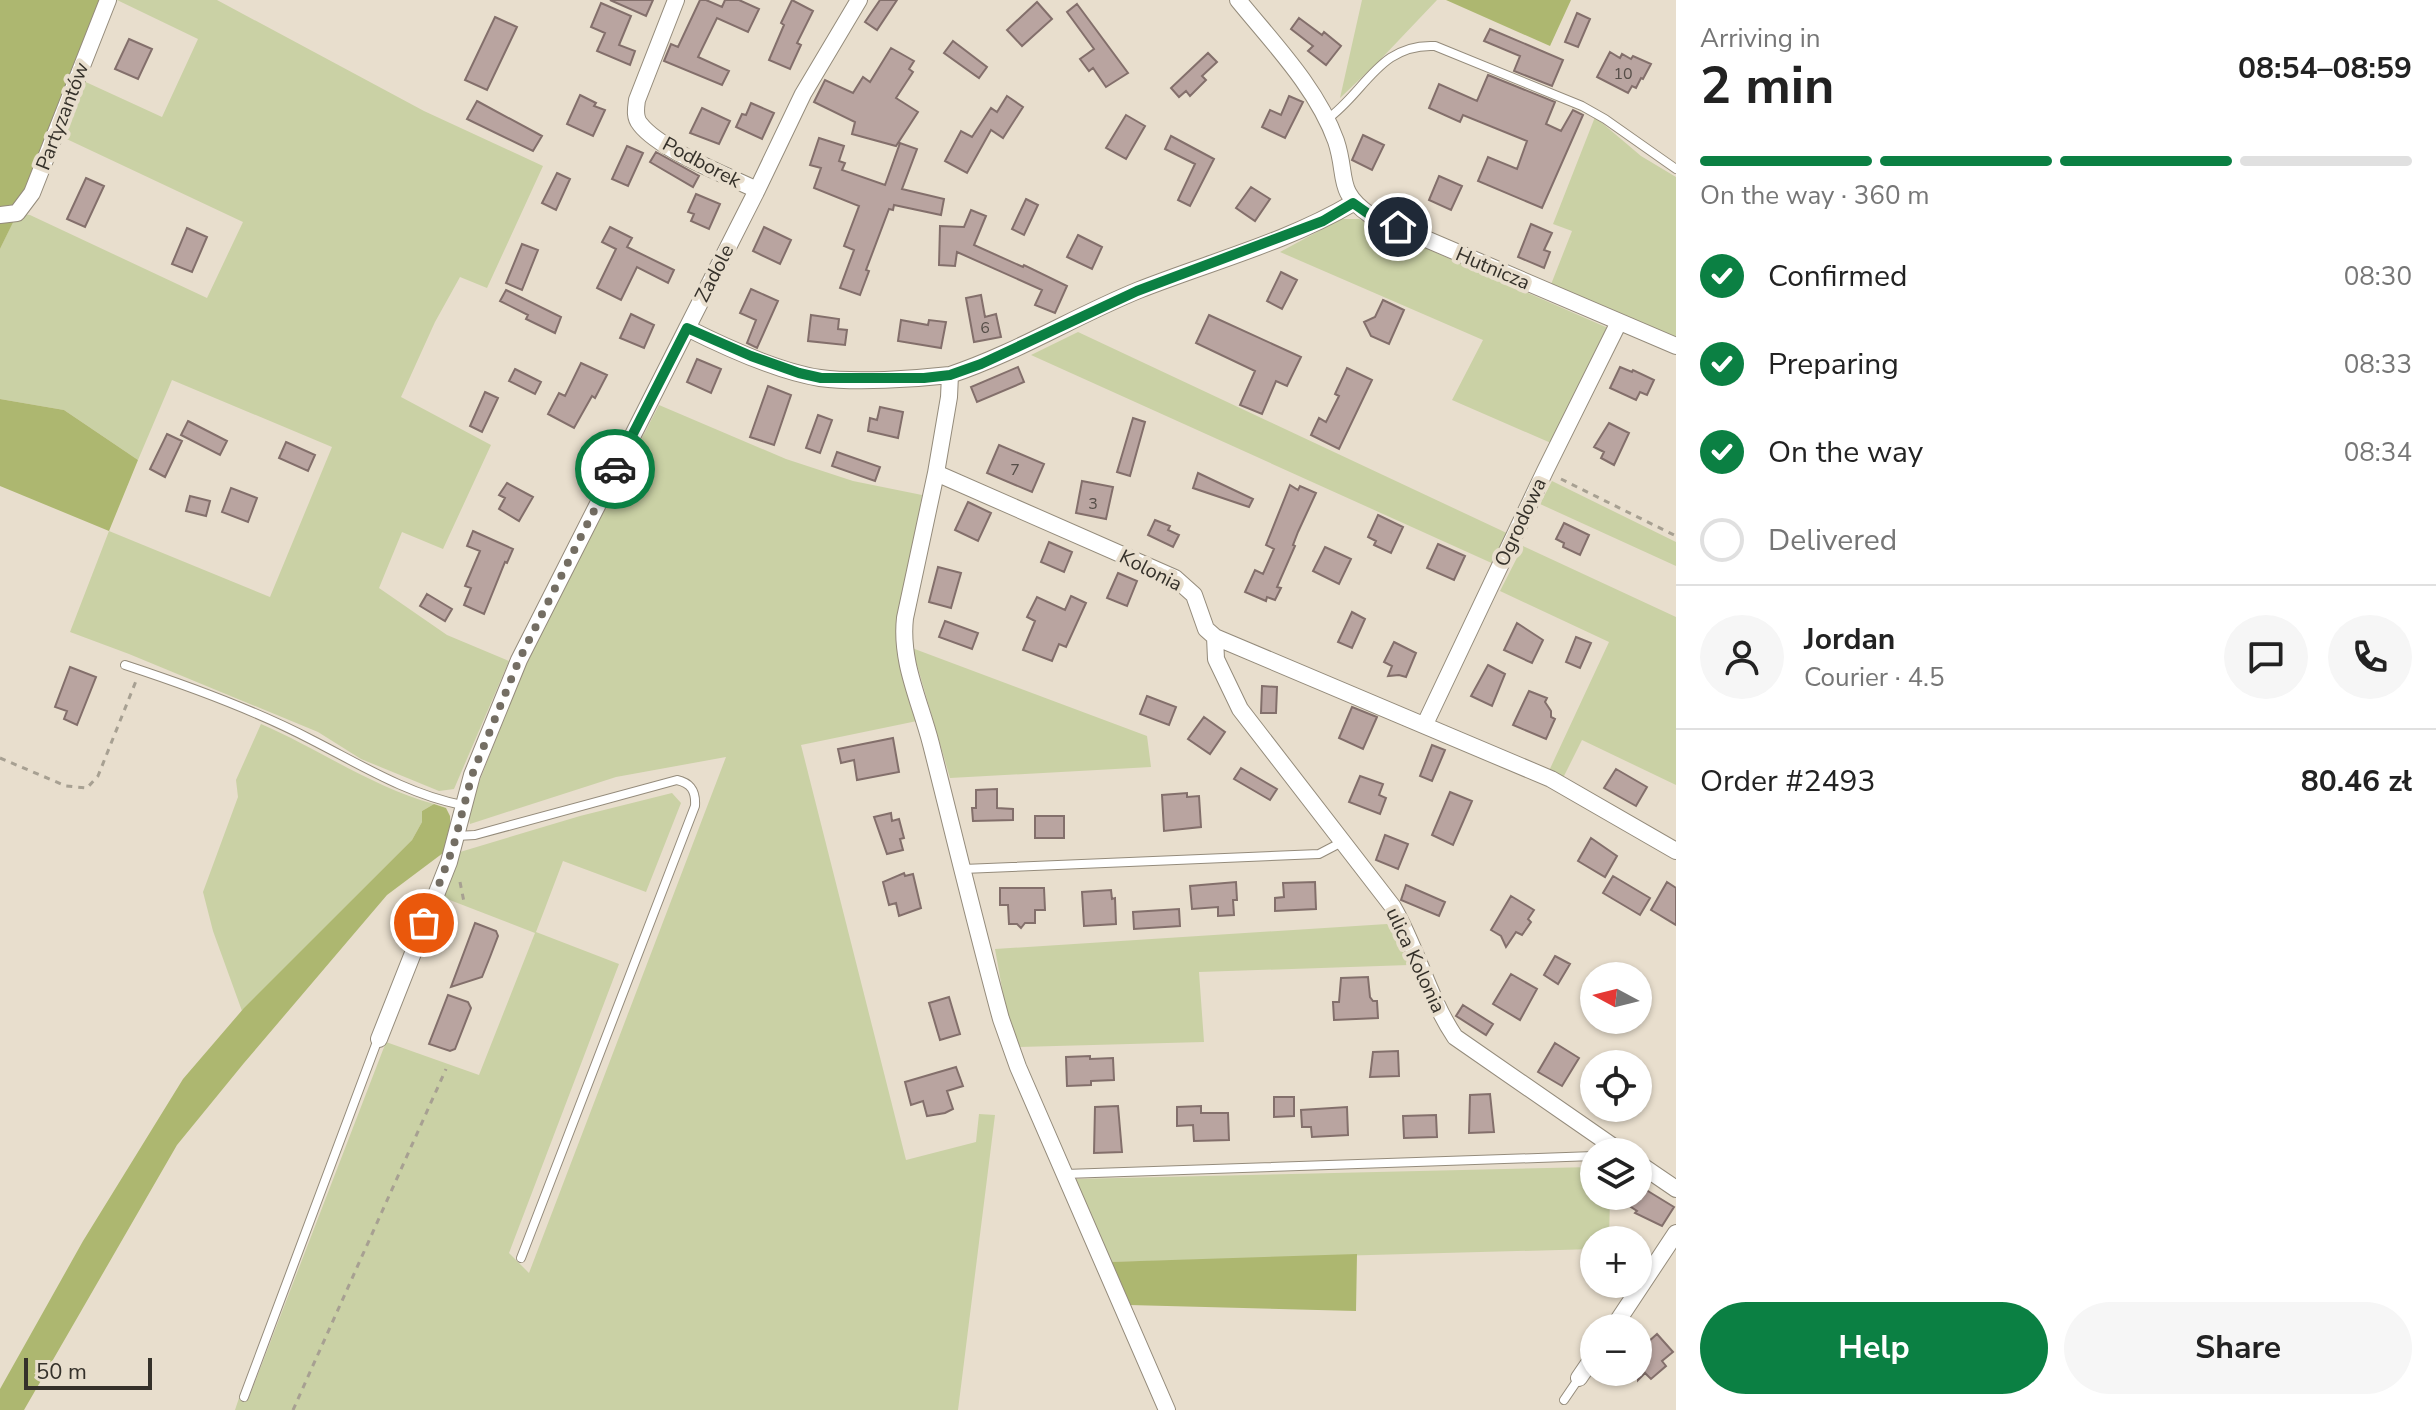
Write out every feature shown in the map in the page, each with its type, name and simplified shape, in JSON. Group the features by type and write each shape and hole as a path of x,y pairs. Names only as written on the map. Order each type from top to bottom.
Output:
{"street":[{"name":"Partyzantów","path":"0,215 17,213 32,193 108,0"},
{"name":"Podborek","path":"676,0 637,100 639,123 678,152 757,190"},
{"name":"Zadole","path":"379,1039 449,862 472,775 519,660 803,94 859,0"},
{"path":"687,328 751,356 821,378 950,375 981,364 1137,291 1323,221 1353,203 1346,190 1336,143 1313,96 1238,0"},
{"name":"Hutnicza","path":"1353,203 1370,215 1676,346"},
{"name":"Ogrodowa","path":"1425,724 1619,322"},
{"path":"950,375 936,473 905,618 905,657 925,721 1001,1019 1018,1067 1167,1410"},
{"name":"Kolonia","path":"936,473 1175,578 1194,595 1206,629 1215,637"},
{"path":"1215,637 1551,779 1676,851"},
{"name":"ulica Kolonia","path":"1215,637 1216,659 1240,709 1400,918 1445,1022 1455,1037 1597,1138"},
{"path":"1652,1173 1676,1189"},
{"path":"1622,1314 1676,1233"}],"lane":[{"path":"1326,120 1351,100 1368,76 1384,62 1406,49 1419,45 1435,46 1582,106 1676,169"},
{"path":"125,665 278,724 371,772 428,797 462,805"},
{"path":"456,836 475,835 677,780 692,787 695,797 695,806 521,1258"},
{"path":"962,869 1319,854 1342,842"},
{"path":"244,1397 379,1039"},
{"path":"1065,1174 1580,1156"},
{"path":"1564,1400 1579,1378"}],"path":[{"path":"1545,471 1676,536"},
{"path":"0,758 66,786 87,788 98,776 140,670"},
{"path":"293,1410 446,1069"}],"green space":[{"path":"0,0 115,0 56,134 0,249"},
{"path":"117,0 217,0 424,111 543,166 487,288 460,277 435,322 401,397 491,445 443,549 402,532 379,588 447,635 509,661 454,789 439,791 361,759 318,732 70,632 109,531 270,597 332,447 172,380 138,460 64,410 0,399 0,249 17,213 30,215 207,298 243,222 56,134 77,78 162,117 198,39"},
{"path":"1362,0 1437,0 1340,98"},
{"path":"1446,0 1571,0 1550,46"},
{"path":"1595,117 1641,156 1676,177 1676,340 1550,287 1572,231 1553,224"},
{"path":"1341,219 1359,219 1608,328 1551,443 1452,400 1483,340 1280,252"},
{"path":"1078,332 1511,535 1496,565 1031,355"},
{"path":"0,399 64,410 138,460 109,531 0,486"},
{"path":"659,405 786,459 853,481 922,495 897,642 901,670 917,721 801,745 906,1160 976,1142 979,1114 995,1115 958,1410 235,1410 239,1398 248,1400 386,1042 479,1075 535,933 442,897 460,852 580,816 672,793 681,803 646,892 563,861 536,932 619,964 509,1253 529,1273 726,757 616,777 470,824 468,811 526,661"},
{"path":"1552,481 1676,542 1676,566 1540,504"},
{"path":"1523,546 1676,617 1676,785 1582,740 1563,778 1548,773 1609,642 1500,591"},
{"path":"912,648 1147,736 1151,767 950,778"},
{"path":"261,724 367,778 434,804 422,811 422,822 412,840 242,1011 213,931 203,892 238,797 236,780"},
{"path":"434,804 446,808 450,816 451,833 443,853 387,895 177,1145 24,1410 0,1410 0,1389 83,1241 183,1079 244,1008 412,840 422,822 422,811"},
{"path":"1387,924 1400,942 1409,965 1199,972 1204,1042 1019,1047 1007,1016 995,949"},
{"path":"1580,1167 1580,1210 1610,1210 1609,1226 1580,1226 1580,1249 1109,1262 1074,1179"},
{"path":"1357,1254 1356,1311 1129,1305 1109,1262"}],"building":[{"path":"610,0 653,0 646,16"},
{"path":"700,0 722,7 725,0 739,0 759,9 748,32 717,18 698,57 729,71 722,85 664,61 671,44 678,47"},
{"path":"792,0 813,11 797,43 801,45 790,69 769,60"},
{"path":"880,0 897,0 877,30 865,22"},
{"path":"1037,2 1052,19 1022,46 1007,30"},
{"path":"601,3 631,16 619,45 635,51 630,65 597,51 605,33 591,27"},
{"path":"1077,4 1128,73 1106,87 1093,68 1089,71 1080,59 1094,49 1067,12"},
{"path":"1577,13 1590,19 1578,47 1565,42"},
{"path":"495,17 517,27 487,90 465,80"},
{"path":"1299,18 1341,46 1326,65 1308,51 1313,46 1291,29"},
{"path":"1490,29 1563,60 1552,86 1514,71 1520,56 1484,41"},
{"path":"129,39 152,49 138,79 115,69"},
{"path":"953,41 987,67 979,78 944,53"},
{"path":"891,48 914,61 909,69 913,72 896,98 918,112 896,146 852,134 855,122 814,102 825,80 853,93 863,77 870,82"},
{"path":"1610,52 1620,58 1622,54 1631,59 1633,56 1651,64 1636,88 1632,86 1628,93 1597,77"},
{"path":"1208,53 1217,62 1202,76 1206,80 1190,96 1186,91 1179,97 1171,88"},
{"path":"1488,75 1555,102 1546,124 1561,131 1573,110 1583,115 1542,208 1478,181 1488,157 1517,169 1527,141 1463,115 1460,122 1429,108 1439,84 1477,101"},
{"path":"580,95 605,110 593,136 567,124"},
{"path":"1007,96 1023,107 1003,138 991,130 967,173 945,161 961,131 972,137 991,108 997,112"},
{"path":"1289,96 1303,102 1285,138 1262,127 1270,110 1281,115"},
{"path":"477,101 542,136 533,151 467,119"},
{"path":"751,103 774,113 762,139 736,127"},
{"path":"702,108 730,121 719,144 690,133"},
{"path":"1126,115 1145,126 1126,159 1106,148"},
{"path":"1363,135 1384,145 1372,170 1352,160"},
{"path":"1171,136 1214,159 1190,206 1178,200 1195,164 1165,149"},
{"path":"819,138 844,146 839,161 845,163 842,170 885,185 900,143 917,149 902,189 944,199 941,215 894,205 893,210 889,209 860,295 840,288 854,250 844,246 859,206 814,188 821,168 810,165"},
{"path":"627,146 643,153 628,186 612,179"},
{"path":"656,152 699,176 693,187 650,162"},
{"path":"557,173 570,179 556,210 542,203"},
{"path":"1439,176 1462,186 1451,210 1429,200"},
{"path":"86,178 104,186 85,227 67,219"},
{"path":"1251,187 1270,199 1255,221 1236,208"},
{"path":"696,194 720,204 709,229 691,221 694,214 688,212"},
{"path":"1026,199 1038,205 1024,235 1012,229"},
{"path":"971,210 986,216 974,245 1067,286 1055,313 1035,305 1042,290 957,252 955,266 939,265 940,226 964,227"},
{"path":"1531,224 1552,233 1544,250 1550,252 1544,268 1518,257"},
{"path":"610,227 632,238 627,247 674,270 668,283 637,267 621,300 597,288 616,249 602,242"},
{"path":"764,227 791,240 780,264 753,251"},
{"path":"187,228 207,237 192,272 172,264"},
{"path":"1078,235 1102,247 1092,269 1067,257"},
{"path":"522,244 538,250 522,290 506,283"},
{"path":"1281,272 1297,280 1282,309 1267,301"},
{"path":"751,289 778,301 757,348 747,343 756,320 740,313"},
{"path":"506,290 561,317 555,333 526,319 528,315 500,301"},
{"path":"981,295 985,317 996,314 1001,337 974,342 966,298"},
{"path":"1383,300 1404,310 1389,344 1371,336 1364,322 1375,317"},
{"path":"631,314 654,325 644,348 620,338"},
{"path":"811,315 839,319 838,329 847,330 845,345 808,341"},
{"path":"1209,315 1301,357 1287,386 1276,381 1262,414 1240,405 1255,371 1196,343"},
{"path":"901,320 928,325 929,320 946,322 941,348 898,341"},
{"path":"697,359 721,369 711,393 687,382"},
{"path":"581,363 607,375 574,428 548,414 559,393 565,396"},
{"path":"1018,367 1024,382 977,402 971,387"},
{"path":"1620,367 1654,380 1647,395 1640,392 1636,400 1610,388"},
{"path":"1347,368 1372,380 1339,449 1311,435 1319,418 1326,422 1339,396 1335,394"},
{"path":"515,369 541,382 535,394 509,381"},
{"path":"768,386 791,395 774,445 750,437"},
{"path":"485,392 498,398 482,432 470,426"},
{"path":"880,407 903,412 898,438 868,431 870,418 877,420"},
{"path":"818,415 832,420 820,453 806,448"},
{"path":"1133,418 1145,422 1130,476 1117,472"},
{"path":"188,421 227,441 220,455 181,435"},
{"path":"1609,423 1629,433 1614,465 1601,458 1604,452 1594,447"},
{"path":"167,434 182,441 165,477 150,469"},
{"path":"286,442 315,455 308,471 279,458"},
{"path":"999,445 1044,464 1032,492 987,473"},
{"path":"837,452 880,467 875,481 832,466"},
{"path":"1198,473 1253,499 1249,507 1193,488"},
{"path":"1082,481 1113,487 1106,519 1076,513"},
{"path":"507,483 533,497 519,521 499,509 505,498 499,495"},
{"path":"1290,485 1298,490 1300,486 1316,493 1277,587 1281,588 1275,600 1267,597 1266,601 1245,592 1255,570 1263,574 1274,549 1266,545"},
{"path":"231,488 257,498 248,522 222,512"},
{"path":"190,496 210,501 206,516 186,511"},
{"path":"968,502 991,513 978,541 955,530"},
{"path":"1378,515 1403,527 1391,553 1374,545 1376,541 1368,537"},
{"path":"1155,520 1170,526 1168,530 1179,535 1173,547 1148,535"},
{"path":"1564,523 1589,535 1580,555 1563,547 1564,543 1556,539"},
{"path":"473,531 513,549 484,614 464,605 471,588 465,586 480,551 467,546"},
{"path":"1049,542 1072,552 1064,572 1041,562"},
{"path":"1438,544 1465,556 1454,580 1427,568"},
{"path":"1325,547 1351,559 1339,584 1313,571"},
{"path":"938,567 961,573 951,608 929,602"},
{"path":"1118,573 1137,581 1127,606 1107,598"},
{"path":"427,594 452,609 445,621 420,606"},
{"path":"1071,596 1086,603 1066,647 1059,644 1052,661 1023,650 1035,621 1027,617 1037,597 1065,610"},
{"path":"1352,612 1365,619 1352,648 1338,642"},
{"path":"945,621 978,633 972,649 939,637"},
{"path":"1517,623 1543,640 1532,663 1504,650"},
{"path":"1576,637 1591,643 1580,668 1566,662"},
{"path":"1394,642 1416,653 1406,677 1388,676 1392,666 1384,662"},
{"path":"1488,665 1505,674 1492,706 1471,696"},
{"path":"70,667 96,677 77,725 64,719 67,711 55,707"},
{"path":"1262,686 1277,687 1276,713 1261,713"},
{"path":"1529,691 1547,698 1545,702 1551,717 1555,719 1546,739 1513,725"},
{"path":"1147,696 1176,707 1169,725 1140,714"},
{"path":"1352,707 1377,717 1363,749 1339,738"},
{"path":"1204,717 1225,732 1210,754 1188,739"},
{"path":"893,738 899,772 857,780 854,760 841,763 838,749"},
{"path":"1432,745 1445,750 1432,781 1420,776"},
{"path":"1241,768 1277,789 1270,800 1234,779"},
{"path":"1616,769 1647,787 1636,806 1604,788"},
{"path":"1360,776 1383,784 1379,795 1386,798 1380,814 1349,802"},
{"path":"997,789 997,808 1013,809 1013,820 973,821 976,790"},
{"path":"1450,792 1472,801 1453,845 1432,835"},
{"path":"1187,793 1187,797 1199,796 1201,827 1164,831 1162,795"},
{"path":"891,813 892,821 899,819 904,838 900,839 903,850 887,854 874,817"},
{"path":"1035,816 1064,816 1064,838 1035,838"},
{"path":"1385,835 1408,844 1398,869 1376,860"},
{"path":"1591,838 1617,856 1605,877 1578,861"},
{"path":"904,873 905,876 913,874 921,908 899,916 896,903 889,905 883,882"},
{"path":"1613,876 1650,898 1640,915 1603,893"},
{"path":"1236,882 1234,915 1218,916 1218,907 1192,909 1190,886"},
{"path":"1315,882 1316,909 1275,911 1275,898 1284,897 1283,883"},
{"path":"1667,882 1676,888 1676,925 1651,910"},
{"path":"1406,885 1445,902 1439,916 1401,900"},
{"path":"1000,888 1044,888 1045,910 1035,910 1035,923 1025,923 1021,928 1017,924 1009,924 1008,905 1000,905"},
{"path":"1111,890 1112,899 1115,898 1116,924 1084,926 1082,892"},
{"path":"1511,896 1534,910 1528,919 1531,922 1522,935 1516,932 1506,947 1501,936 1491,930"},
{"path":"1179,909 1180,926 1134,929 1133,912"},
{"path":"475,923 496,931 498,936 482,977 451,987"},
{"path":"1555,956 1570,964 1558,984 1544,975"},
{"path":"1511,974 1537,989 1520,1020 1493,1004"},
{"path":"1368,977 1370,997 1377,1001 1378,1018 1334,1020 1333,1002 1339,1002 1341,978"},
{"path":"448,995 468,1002 471,1008 455,1049 450,1051 429,1044"},
{"path":"949,997 960,1034 940,1040 929,1003"},
{"path":"1463,1005 1493,1024 1486,1035 1456,1016"},
{"path":"1555,1043 1579,1058 1562,1086 1538,1072"},
{"path":"1398,1051 1399,1076 1370,1077 1373,1052"},
{"path":"1090,1056 1090,1059 1113,1058 1114,1080 1067,1086 1066,1057"},
{"path":"956,1067 963,1086 947,1091 953,1109 927,1116 923,1101 911,1105 905,1082"},
{"path":"1490,1094 1494,1132 1469,1133 1470,1095"},
{"path":"1274,1097 1294,1097 1294,1116 1274,1117"},
{"path":"1118,1106 1122,1152 1094,1153 1095,1107"},
{"path":"1201,1106 1201,1113 1228,1113 1229,1140 1194,1141 1193,1125 1177,1126 1177,1107"},
{"path":"1347,1107 1348,1135 1312,1137 1311,1127 1302,1127 1301,1110"},
{"path":"1436,1115 1437,1137 1404,1138 1403,1116"},
{"path":"1652,1194 1674,1207 1662,1226 1635,1213 1652,1210"},
{"path":"1657,1334 1673,1352 1662,1361 1666,1366 1652,1378 1652,1338"}],"way so far":[{"path":"424,923 453,848 472,775 519,660 615,469"}],"route":[{"path":"615,469 687,328 751,356 821,378 950,375 981,364 1137,291 1323,221 1353,203 1370,215 1398,227"}]}
